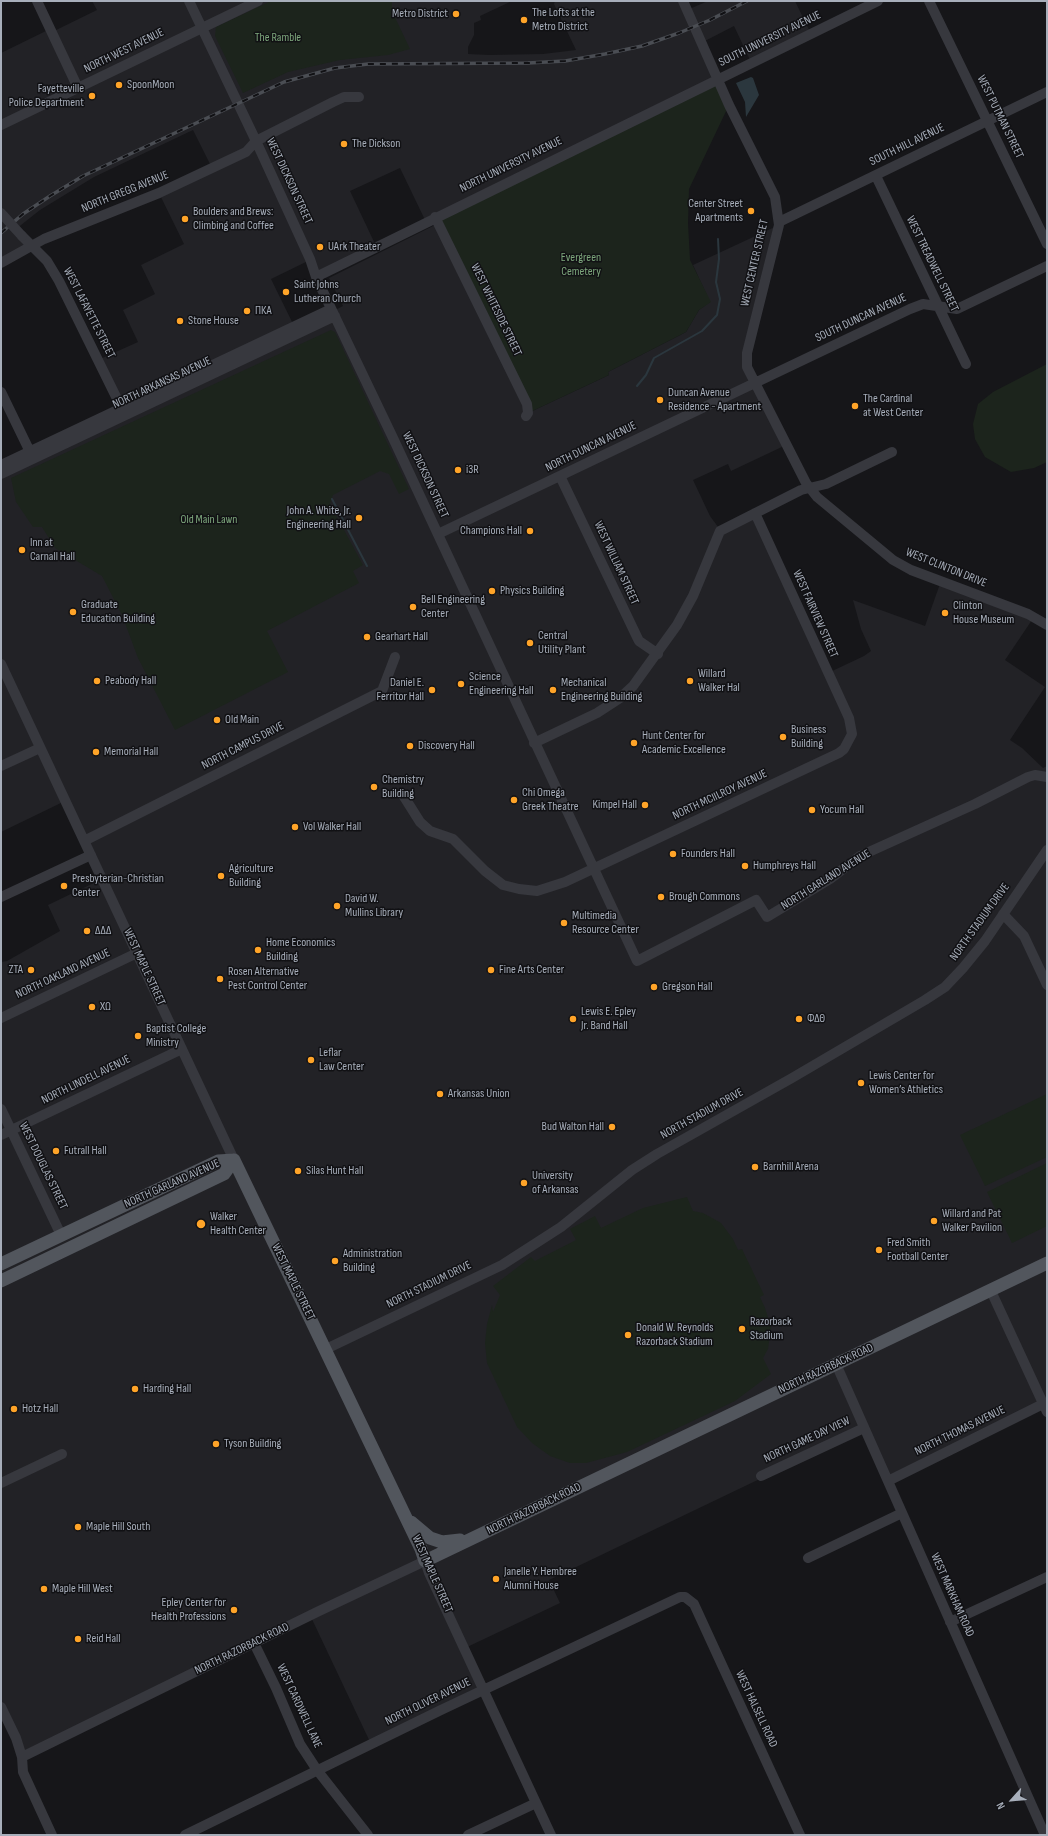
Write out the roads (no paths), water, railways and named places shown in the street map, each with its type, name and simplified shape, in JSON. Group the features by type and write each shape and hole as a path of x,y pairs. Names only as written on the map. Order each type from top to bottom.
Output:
{"main road":[{"name":"WEST MAPLE STREET","path":"234,1160 407,1519 425,1561"},
{"name":"NORTH GARLAND AVENUE","path":"1,1264 218,1161 234,1160"},
{"name":"NORTH GARLAND AVENUE","path":"1,1281 224,1174 234,1160"},
{"name":"NORTH RAZORBACK ROAD","path":"425,1561 1047,1263"},
{"path":"407,1519 430,1538 442,1542 474,1537"}],"street":[{"path":"37,1 78,88"},
{"name":"WEST DICKSON STREET","path":"189,1 256,141 310,259 316,277 438,534 534,743 595,868 637,961"},
{"name":"NORTH WEST AVENUE","path":"1,125 258,1"},
{"name":"WEST CENTER STREET","path":"683,1 718,79 775,197 779,222 747,353 747,368 809,488"},
{"name":"SOUTH UNIVERSITY AVENUE","path":"718,79 878,1"},
{"name":"WEST PUTMAN STREET","path":"929,1 1047,244"},
{"name":"NORTH UNIVERSITY AVENUE","path":"316,277 718,79"},
{"name":"SOUTH HILL AVENUE","path":"779,222 1047,92"},
{"name":"NORTH GREGG AVENUE","path":"1,263 70,228 160,193 246,152 256,141 344,97 359,97"},
{"name":"WEST TREADWELL STREET","path":"876,176 966,364"},
{"name":"WEST LAFAYETTE STREET","path":"1,213 47,261 60,280 123,412"},
{"name":"WEST WHITESIDE STREET","path":"436,217 527,404 528,413 526,416"},
{"name":"SOUTH DUNCAN AVENUE","path":"754,383 910,309 923,304 939,308 957,309 1047,266"},
{"name":"NORTH ARKANSAS AVENUE","path":"1,474 32,455 333,312"},
{"name":"NORTH DUNCAN AVENUE","path":"438,534 754,383"},
{"path":"1,392 32,455"},
{"path":"534,743 597,713 614,702 633,686 678,625 693,596 720,531 801,490 826,484 892,452"},
{"name":"NORTH ARKANSAS AVENUE","path":"1,465 32,455"},
{"name":"WEST WILLIAM STREET","path":"560,476 639,641 658,654"},
{"name":"WEST CLINTON DRIVE","path":"809,488 817,497 850,525 899,564 911,570 1028,614 1047,625"},
{"name":"WEST FAIRVIEW STREET","path":"755,513 852,725 850,740"},
{"name":"NORTH CAMPUS DRIVE","path":"84,841 382,690 395,657"},
{"name":"WEST MAPLE STREET","path":"1,664 234,1160"},
{"name":"NORTH MCIILROY AVENUE","path":"403,795 420,822 430,831 453,839 485,871 503,884 519,890 537,891 565,882 839,753 844,749 850,740"},
{"path":"1,766 40,748"},
{"name":"NORTH GARLAND AVENUE","path":"637,961 756,900 767,917 830,879 860,856 972,805 1028,777 1035,775 1047,777"},
{"name":"NORTH STADIUM DRIVE","path":"326,1349 502,1265 561,1227 632,1170 657,1154 792,1078 945,987 963,968 1003,914 1047,850"},
{"path":"1,897 91,855"},
{"path":"1003,914 1024,936 1047,984"},
{"name":"NORTH OAKLAND AVENUE","path":"1,1018 137,953"},
{"name":"NORTH LINDELL AVENUE","path":"1,1135 182,1049"},
{"name":"WEST DOUGLAS STREET","path":"1,1109 61,1235"},
{"path":"991,1291 1045,1408"},
{"name":"WEST MARKHAM ROAD","path":"836,1364 1045,1835"},
{"name":"NORTH THOMAS AVENUE","path":"888,1481 1045,1408"},
{"name":"NORTH GAME DAY VIEW","path":"761,1476 864,1428"},
{"path":"1,1484 62,1454"},
{"path":"808,1558 902,1512"},
{"name":"WEST MAPLE STREET","path":"425,1561 429,1574 551,1835"},
{"name":"NORTH RAZORBACK ROAD","path":"22,1757 425,1561"},
{"path":"950,1622 1047,1577"},
{"name":"NORTH OLIVER AVENUE","path":"185,1835 484,1689 673,1600 686,1598"},
{"name":"WEST HALSELL ROAD","path":"686,1598 694,1604 800,1835"},
{"name":"WEST CARDWELL LANE","path":"254,1643 276,1688 300,1744 317,1770 368,1835"},
{"path":"1,1707 16,1738 22,1757 23,1772 52,1835"},
{"path":"468,1835 536,1803"}],"waterway":[{"path":"637,386 646,375 654,358 702,331 717,315 720,299 716,282 719,259 718,239"},
{"path":"332,499 367,566"}],"railway":[{"path":"1,233 23,214 83,176 284,82 335,68 368,64 528,63 565,61 642,46 710,20 747,1"}],"place":[{"name":"Metro District","path":"456,14"},
{"name":"The Lofts at the Metro District","path":"524,20"},
{"name":"SpoonMoon","path":"119,85"},
{"name":"Fayetteville Police Department","path":"92,96"},
{"name":"The Dickson","path":"344,144"},
{"name":"Center Street Apartments","path":"751,211"},
{"name":"Boulders and Brews: Climbing and Coffee","path":"185,219"},
{"name":"UArk Theater","path":"320,247"},
{"name":"Saint Johns Lutheran Church","path":"286,292"},
{"name":"ΠΚΑ","path":"247,311"},
{"name":"Stone House","path":"180,321"},
{"name":"Duncan Avenue Residence - Apartment","path":"660,400"},
{"name":"The Cardinal at West Center","path":"855,406"},
{"name":"i3R","path":"458,470"},
{"name":"John A. White, Jr. Engineering Hall","path":"359,518"},
{"name":"Champions Hall","path":"530,531"},
{"name":"Inn at Carnall Hall","path":"22,550"},
{"name":"Physics Building","path":"492,591"},
{"name":"Bell Engineering Center","path":"413,607"},
{"name":"Graduate Education Building","path":"73,612"},
{"name":"Clinton House Museum","path":"945,613"},
{"name":"Gearhart Hall","path":"367,637"},
{"name":"Central Utility Plant","path":"530,643"},
{"name":"Peabody Hall","path":"97,681"},
{"name":"Willard Walker Hal","path":"690,681"},
{"name":"Science Engineering Hall","path":"461,684"},
{"name":"Daniel E. Ferritor Hall","path":"432,690"},
{"name":"Mechanical Engineering Building","path":"553,690"},
{"name":"Old Main","path":"217,720"},
{"name":"Business Building","path":"783,737"},
{"name":"Hunt Center for Academic Excellence","path":"634,743"},
{"name":"Discovery Hall","path":"410,746"},
{"name":"Memorial Hall","path":"96,752"},
{"name":"Chemistry Building","path":"374,787"},
{"name":"Chi Omega Greek Theatre","path":"514,800"},
{"name":"Kimpel Hall","path":"645,805"},
{"name":"Yocum Hall","path":"812,810"},
{"name":"Vol Walker Hall","path":"295,827"},
{"name":"Founders Hall","path":"673,854"},
{"name":"Humphreys Hall","path":"745,866"},
{"name":"Agriculture Building","path":"221,876"},
{"name":"Presbyterian-Christian Center","path":"64,886"},
{"name":"Brough Commons","path":"661,897"},
{"name":"David W. Mullins Library","path":"337,906"},
{"name":"Multimedia Resource Center","path":"564,923"},
{"name":"ΔΔΔ","path":"87,931"},
{"name":"Home Economics Building","path":"258,950"},
{"name":"ΖΤΑ","path":"31,970"},
{"name":"Fine Arts Center","path":"491,970"},
{"name":"Rosen Alternative Pest Control Center","path":"220,979"},
{"name":"Gregson Hall","path":"654,987"},
{"name":"ΧΩ","path":"92,1007"},
{"name":"Lewis E. Epley Jr. Band Hall","path":"573,1019"},
{"name":"ΦΔΘ","path":"799,1019"},
{"name":"Baptist College Ministry","path":"138,1036"},
{"name":"Leflar Law Center","path":"311,1060"},
{"name":"Lewis Center for Women’s Athletics","path":"861,1083"},
{"name":"Arkansas Union","path":"440,1094"},
{"name":"Bud Walton Hall","path":"612,1127"},
{"name":"Futrall Hall","path":"56,1151"},
{"name":"Barnhill Arena","path":"755,1167"},
{"name":"Silas Hunt Hall","path":"298,1171"},
{"name":"University of Arkansas","path":"524,1183"},
{"name":"Willard and Pat Walker Pavilion","path":"934,1221"},
{"name":"Walker Health Center","path":"201,1224"},
{"name":"Fred Smith Football Center","path":"879,1250"},
{"name":"Administration Building","path":"335,1261"},
{"name":"Razorback Stadium","path":"742,1329"},
{"name":"Donald W. Reynolds Razorback Stadium","path":"628,1335"},
{"name":"Harding Hall","path":"135,1389"},
{"name":"Hotz Hall","path":"14,1409"},
{"name":"Tyson Building","path":"216,1444"},
{"name":"Maple Hill South","path":"78,1527"},
{"name":"Janelle Y. Hembree Alumni House","path":"496,1579"},
{"name":"Maple Hill West","path":"44,1589"},
{"name":"Epley Center for Health Professions","path":"234,1610"},
{"name":"Reid Hall","path":"78,1639"}],"park label":[{"name":"The Ramble","path":"278,38"},
{"name":"Evergreen Cemetery","path":"581,265"},
{"name":"Old Main Lawn","path":"209,520"}]}
